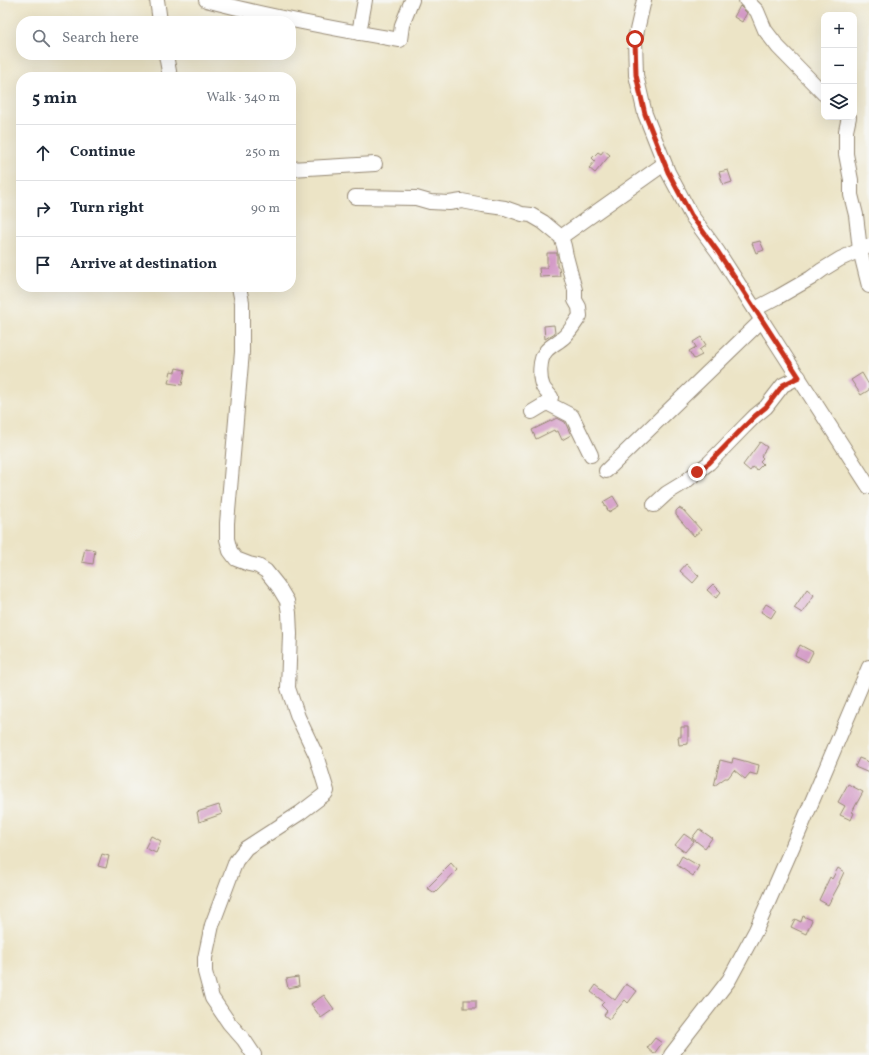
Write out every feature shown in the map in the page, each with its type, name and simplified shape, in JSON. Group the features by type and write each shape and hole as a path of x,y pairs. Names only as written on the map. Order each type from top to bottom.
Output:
{"street":[{"path":"157,0 159,16"},
{"path":"206,0 273,16"},
{"path":"359,33 366,0"},
{"path":"296,21 400,40 402,25 412,0"},
{"path":"644,0 635,39 636,75 645,114 664,164 691,215 718,252 869,487"},
{"path":"746,0 757,11 765,30 778,47 821,91"},
{"path":"167,60 169,72"},
{"path":"849,120 845,143 851,195 865,248 869,286"},
{"path":"296,169 376,164"},
{"path":"561,237 664,164"},
{"path":"355,197 416,198 430,202 449,203 462,201 505,208 522,214 532,215 544,222 561,237 575,290 575,300 579,307 580,316 564,338 545,352 540,362 541,375 543,388 551,397 547,403 532,412"},
{"path":"606,471 758,315 778,298 840,259 865,248"},
{"path":"240,292 242,302 242,352 227,539 230,551 236,559 258,566 266,571 278,586 287,601 290,634 288,688 298,717 316,755 327,791 324,795 300,813 246,848 236,861 212,925 205,958 205,972 212,998 228,1023 244,1040 254,1055"},
{"path":"654,505 667,493 685,482 709,463 755,416 766,407 783,385 799,377"},
{"path":"547,403 572,416 591,455"},
{"path":"671,1055 728,980 756,930 800,832 869,667"}],"building":[{"path":"740,6 747,13 742,22 734,17"},
{"path":"604,150 610,155 595,173 589,168 595,161 592,158 598,152 601,154"},
{"path":"728,170 732,182 723,185 719,172"},
{"path":"760,241 764,250 756,253 752,243"},
{"path":"547,253 557,253 557,267 559,267 560,276 540,277 539,268 547,268"},
{"path":"554,325 555,333 545,339 544,326"},
{"path":"701,337 706,345 699,350 702,355 694,359 689,351 696,347 693,342"},
{"path":"176,368 185,370 182,385 168,383 171,371 175,372"},
{"path":"862,373 869,385 869,390 861,395 851,380"},
{"path":"557,418 565,422 571,435 562,440 558,431 555,432 554,430 536,439 532,430"},
{"path":"760,442 767,447 761,456 763,458 760,461 763,464 757,470 753,467 750,471 743,465"},
{"path":"613,496 619,506 609,512 603,502"},
{"path":"679,508 683,510 701,530 694,536 676,515 676,511"},
{"path":"85,548 95,550 93,564 82,562"},
{"path":"686,564 699,576 693,583 680,571"},
{"path":"713,584 721,592 716,598 707,590"},
{"path":"807,589 814,595 802,613 794,608"},
{"path":"766,604 776,610 771,618 761,612"},
{"path":"800,645 813,652 808,662 795,655"},
{"path":"681,727 688,727 688,744 679,745 678,737 681,737"},
{"path":"733,758 759,765 757,775 750,773 745,779 734,770 728,778 725,778 714,786 720,760 732,763"},
{"path":"859,758 869,762 869,773 855,767"},
{"path":"848,784 863,792 852,812 854,813 851,820 840,815 845,806 838,802"},
{"path":"219,805 222,814 199,822 197,812"},
{"path":"699,829 712,838 705,848 692,838"},
{"path":"684,834 694,841 685,852 675,845"},
{"path":"151,836 161,841 156,853 145,848"},
{"path":"102,854 109,856 106,868 98,866"},
{"path":"682,856 699,866 693,876 677,865"},
{"path":"451,863 457,870 435,893 427,888 444,871"},
{"path":"838,868 844,872 828,905 819,900 830,877 832,879"},
{"path":"803,916 812,920 806,934 791,927 795,919 801,922"},
{"path":"298,977 299,986 288,988 286,979"},
{"path":"626,984 637,991 628,1003 625,1000 609,1019 604,1015 607,1011 601,1005 604,1002 591,992 596,985 615,1000"},
{"path":"324,995 334,1009 321,1018 311,1004"},
{"path":"464,1000 476,1000 476,1008 464,1008"},
{"path":"655,1038 662,1043 654,1054 647,1048"}],"route":[{"path":"635,39 636,75 645,114 668,172 691,215 718,252 799,377 783,385 766,407 755,416 709,463 697,472"}]}
